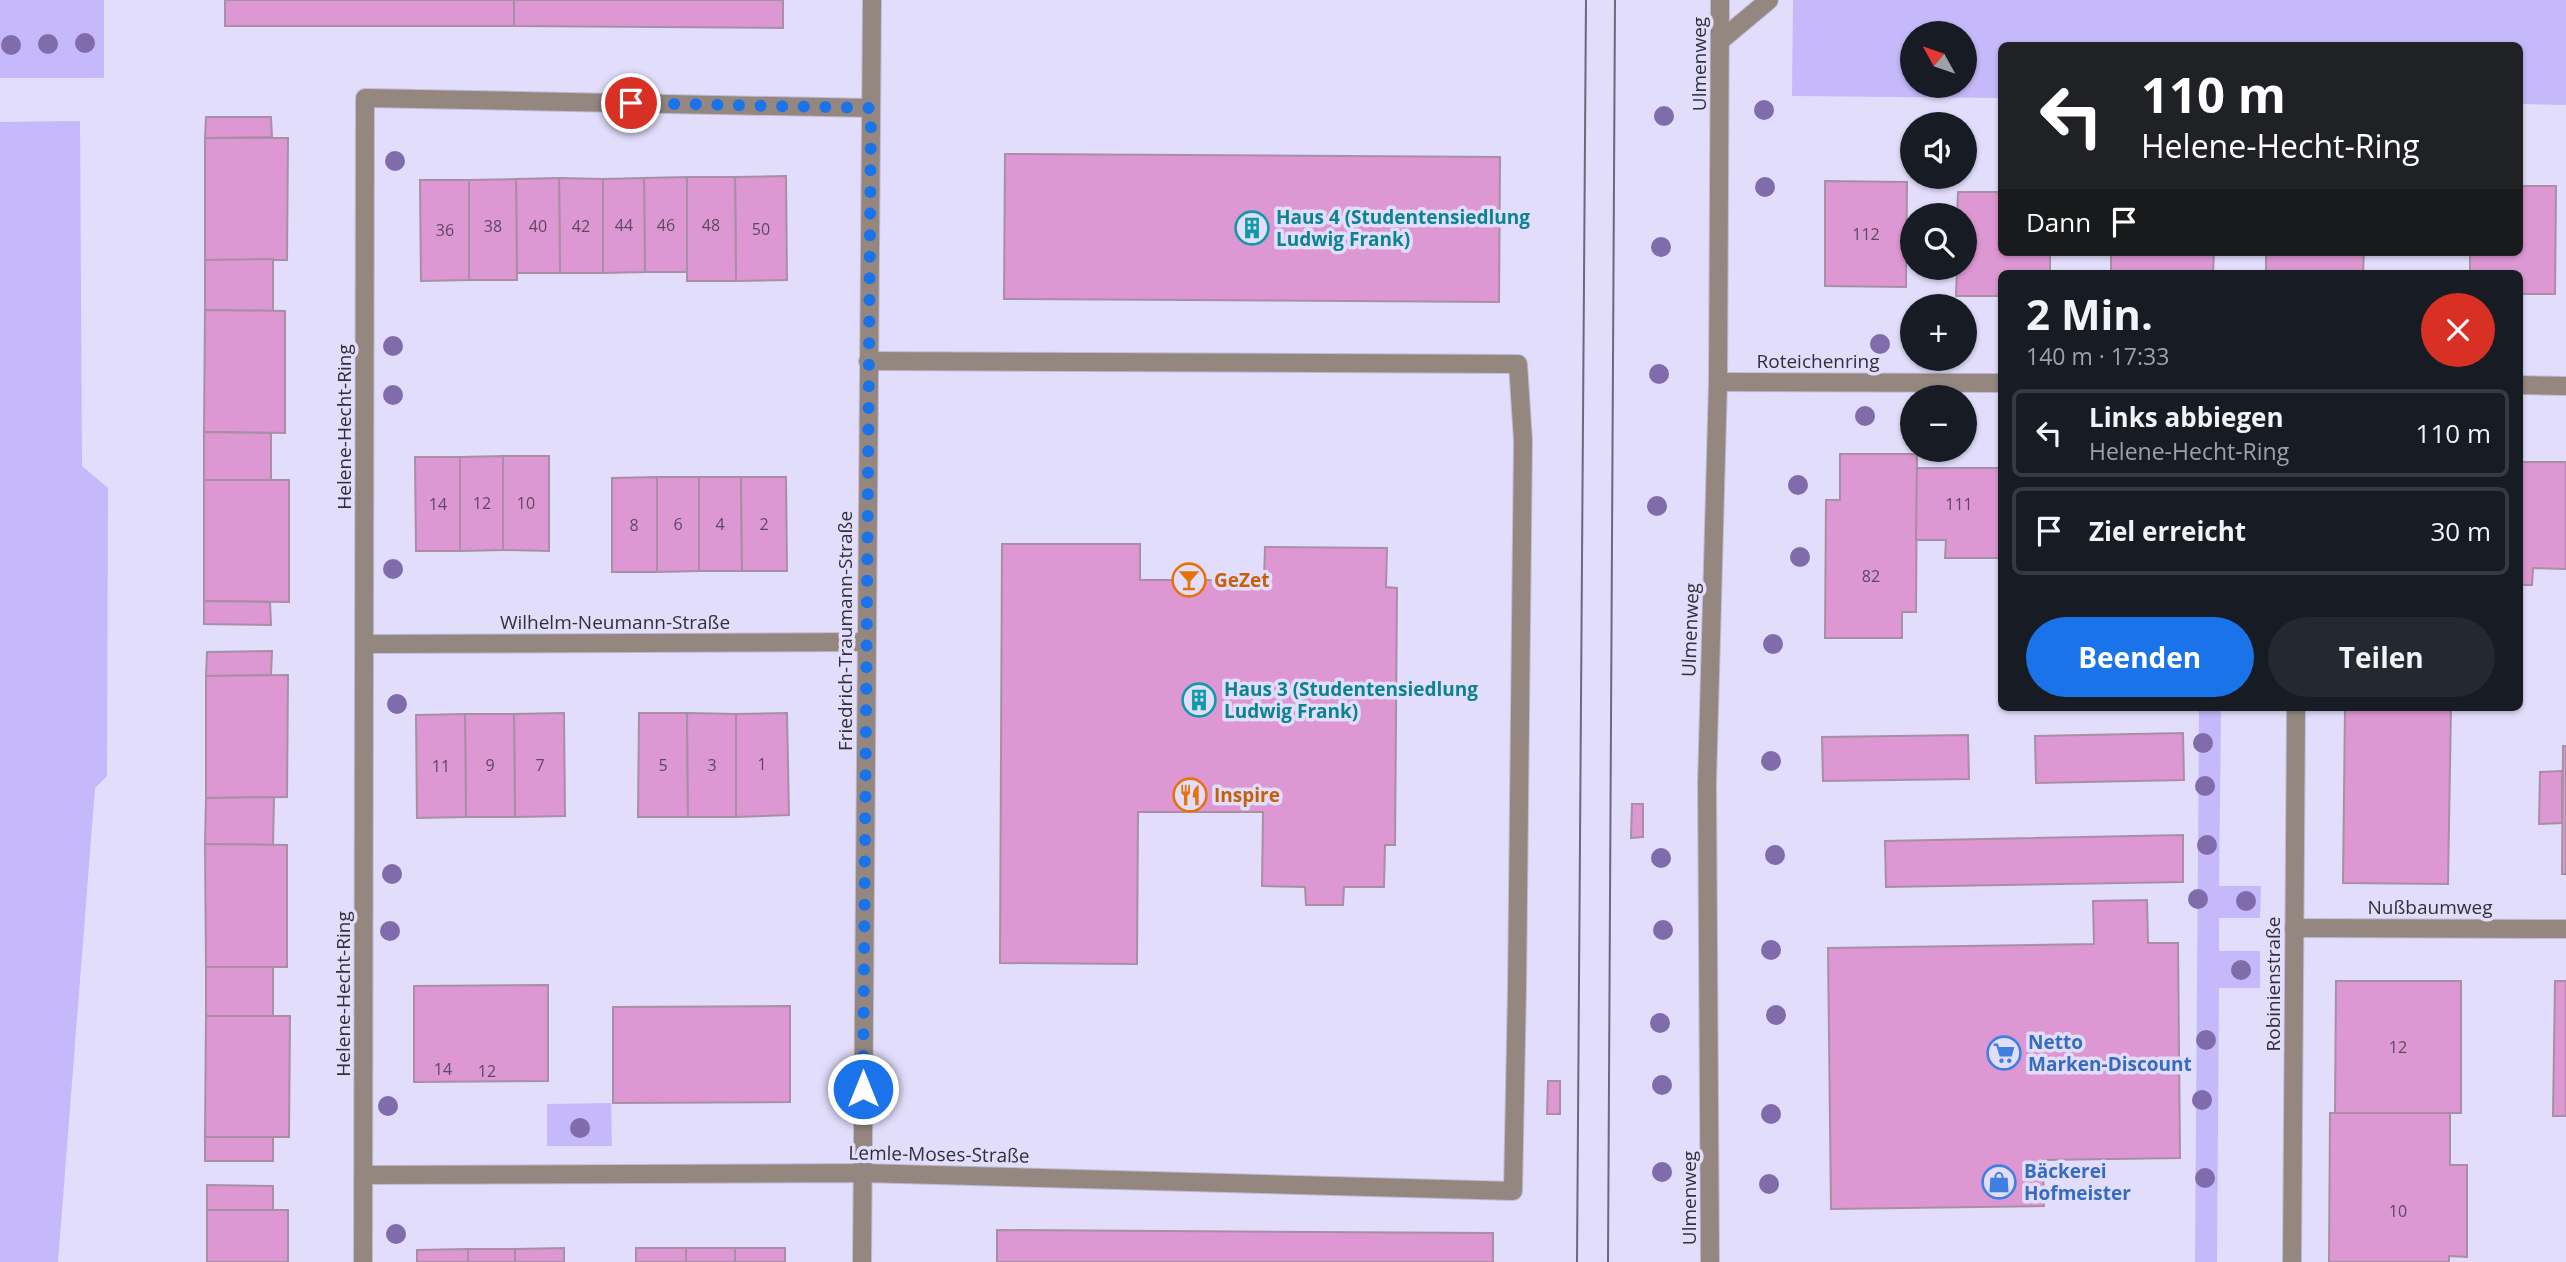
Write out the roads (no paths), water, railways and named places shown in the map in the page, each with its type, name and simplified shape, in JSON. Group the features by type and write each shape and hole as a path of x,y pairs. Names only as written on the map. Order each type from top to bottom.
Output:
{"street":[{"name":"Friedrich-Traumann-Straße","path":"862,1262 872,0"},
{"name":"Ulmenweg","path":"1710,1262 1707,783 1718,382 1720,0"},
{"path":"1720,41 1769,0"},
{"name":"Helene-Hecht-Ring","path":"363,1262 365,98 871,108"},
{"name":"Lemle-Moses-Straße","path":"363,1175 863,1172 1513,1191 1523,441 1518,364 869,361"},
{"name":"Roteichenring","path":"1718,382 1998,383"},
{"path":"2523,386 2566,386"},
{"name":"Wilhelm-Neumann-Straße","path":"365,644 865,642"},
{"name":"Robinienstraße","path":"2292,1262 2296,711"},
{"name":"Nußbaumweg","path":"2294,928 2566,929"}],"tram line":[{"path":"1577,1262 1586,0"},
{"path":"1608,1262 1615,0"}],"place":[{"name":"Haus 4 (Studentensiedlung Ludwig Frank)","path":"1252,228"},
{"name":"GeZet","path":"1189,580"},
{"name":"Haus 3 (Studentensiedlung Ludwig Frank)","path":"1199,700"},
{"name":"Inspire","path":"1190,795"},
{"name":"Netto Marken-Discount","path":"2004,1053"},
{"name":"Bäckerei Hofmeister","path":"1999,1182"}]}
